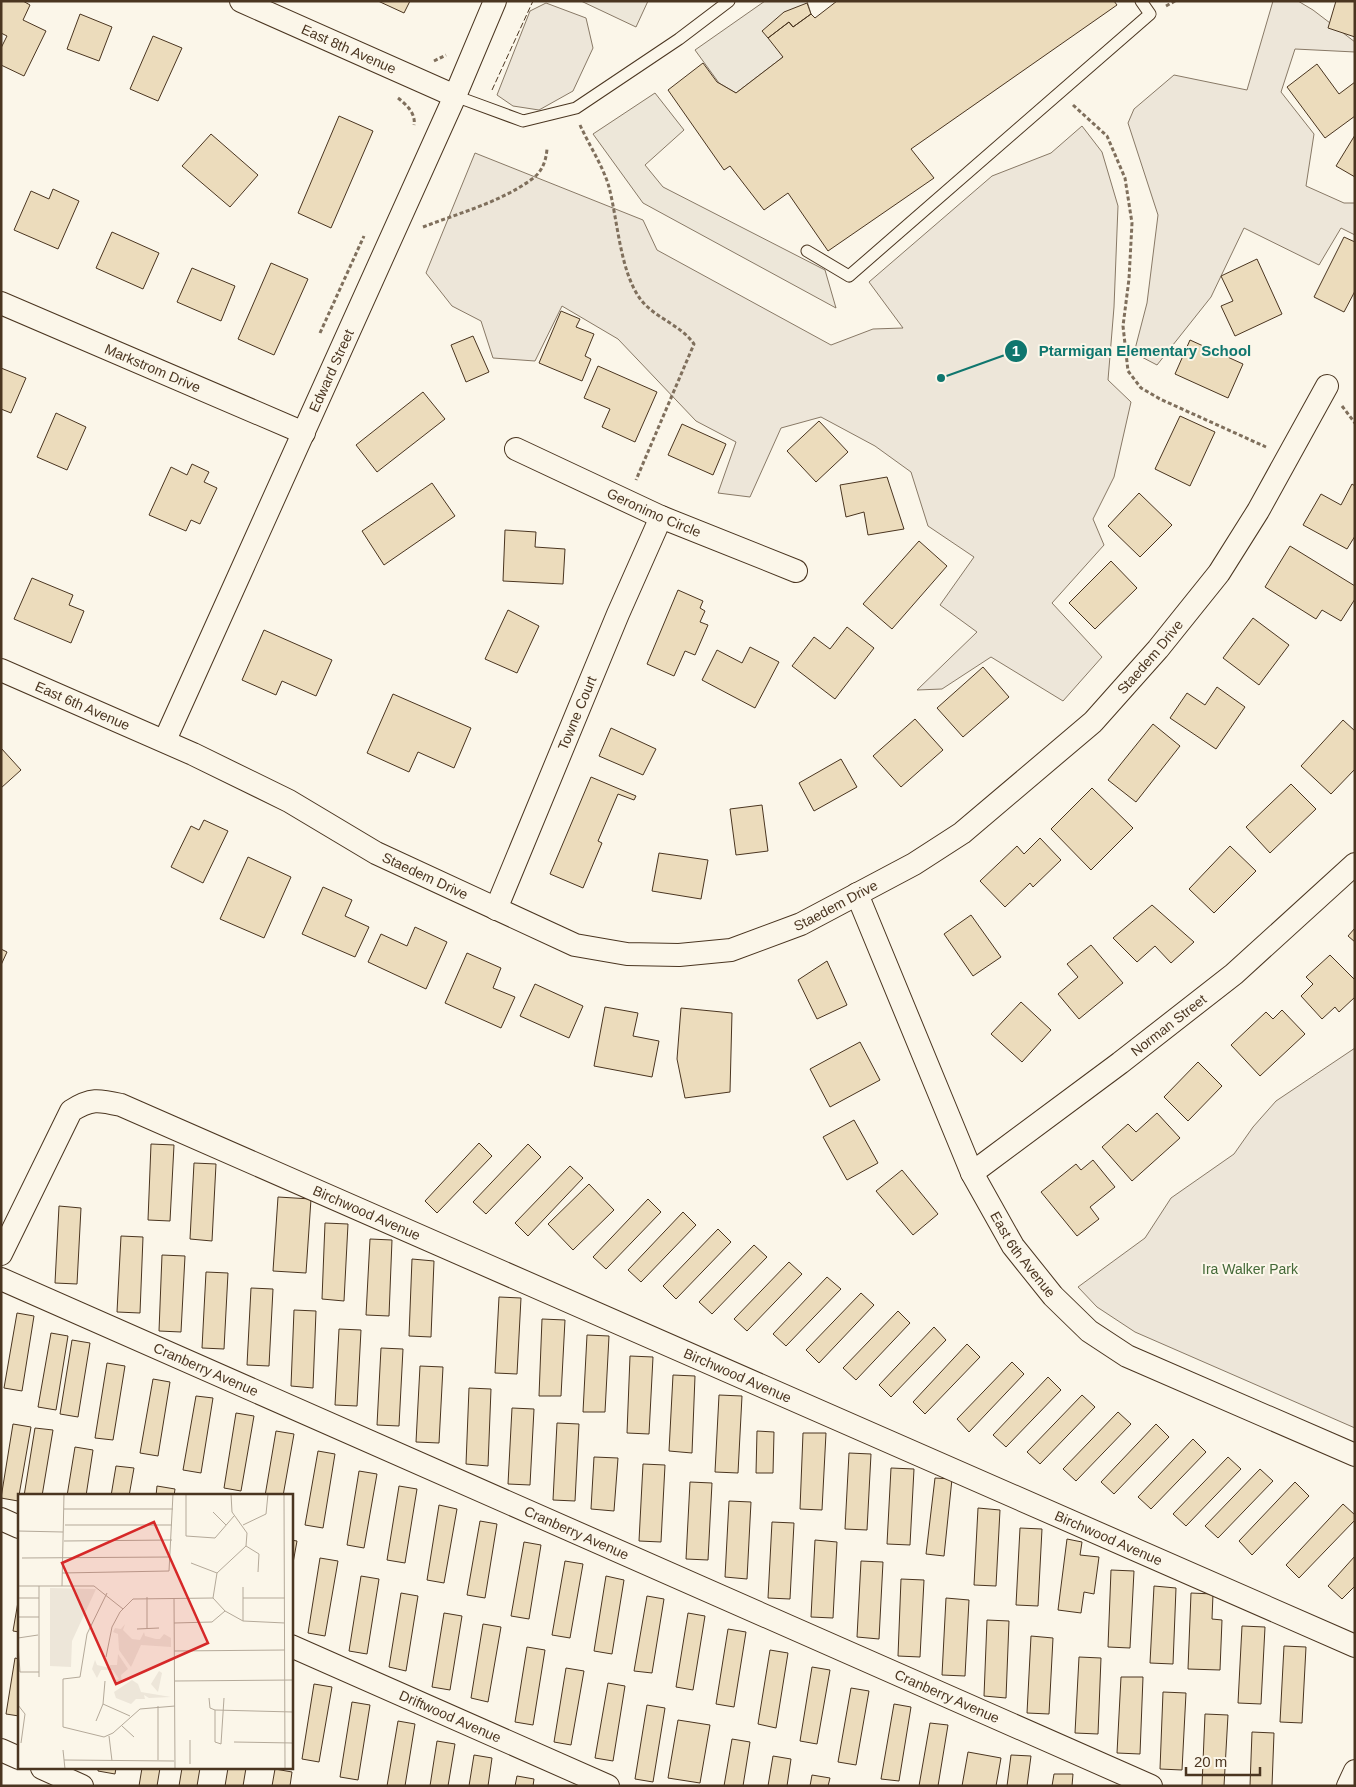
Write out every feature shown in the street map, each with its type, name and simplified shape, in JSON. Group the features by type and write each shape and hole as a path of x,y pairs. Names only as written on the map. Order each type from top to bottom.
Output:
{"street":[{"name":"East 8th Avenue","path":"241,1 455,96"},
{"name":"Edward Street","path":"165,740 455,96 495,1"},
{"name":"Markstrom Drive","path":"1,304 304,433"},
{"name":"Staedem Drive","path":"165,740 289,801 376,852 575,945 627,954 679,955 731,950 801,924 914,864 962,833 1093,722 1158,649 1219,573 1258,511 1327,386"},
{"name":"Geronimo Circle","path":"516,449 661,517 796,571"},
{"name":"Towne Court","path":"496,908 618,614 661,517"},
{"name":"East 6th Avenue","path":"1,670 165,740"},
{"name":"Norman Street","path":"972,1173 1120,1063 1234,974 1355,864"},
{"name":"East 6th Avenue","path":"857,894 972,1173 1013,1246 1053,1296 1089,1331 1127,1356 1355,1455"},
{"name":"Birchwood Avenue","path":"1,1254 71,1111 86,1101 100,1100 121,1105 1355,1646"},
{"name":"Cranberry Avenue","path":"1,1279 1151,1786"},
{"path":"1,1519 18,1527"},
{"name":"Driftwood Avenue","path":"292,1646 608,1786"},
{"path":"1,1750 18,1758"},
{"path":"46,1770 82,1786"},
{"path":"1348,1786 1355,1771"}],"lane":[{"path":"455,96 523,121 572,109 679,39 729,1"},
{"path":"807,251 849,276 1150,14 1141,1"}],"path":[{"path":"432,62 446,54"},
{"path":"1060,93 1107,136 1125,178 1132,222 1129,279 1123,326 1128,371 1141,388 1160,400 1289,456"},
{"path":"392,94 408,106 415,122 413,129"},
{"path":"572,109 608,184 629,278 642,301 689,337 694,344 627,501"},
{"path":"421,227 492,201 534,179 546,163 547,149"},
{"path":"319,334 367,230"}],"green space":[{"path":"1273,1 1298,1 1355,42 1355,52 1295,49 1281,92 1314,134 1306,186 1344,203 1355,203 1355,235 1341,228 1319,265 1244,228 1211,297 1157,365 1134,353 1147,303 1158,215 1128,123 1134,109 1174,75 1247,90"},
{"path":"546,3 586,18 593,48 573,91 539,110 513,106 497,95 530,11"},
{"path":"1082,126 1102,152 1118,206 1114,307 1108,380 1131,402 1114,477 1093,519 1104,545 1052,603 1102,657 1063,701 991,657 942,689 917,690 977,632 940,605 974,557 928,526 911,472 875,446 821,417 781,428 750,497 718,493 736,442 696,421 618,339 562,306 535,361 493,358 481,321 452,306 426,273 475,153 643,220 657,250 831,345 873,329 903,328 869,282 992,176 1051,153"},
{"name":"Ira Walker Park","path":"1355,1048 1355,1428 1135,1332 1097,1307 1078,1287 1145,1238 1171,1198 1234,1154 1253,1127 1276,1101"}],"shaded area":[{"path":"581,1 648,1 636,27"},
{"path":"765,1 807,1 811,14 793,27 783,57 736,93 719,83 695,50"},
{"path":"655,93 684,130 645,165 663,187 825,270 836,308 643,203 593,134"}],"building":[{"path":"1,1 23,1 30,5 23,20 46,31 24,76 1,65 1,48 7,36 1,33"},
{"path":"378,1 410,1 404,13"},
{"path":"837,1 1114,1 1117,5 911,149 934,178 828,251 788,193 764,210 730,166 724,170 668,90 703,63 717,82 736,93 783,57 768,38 789,22 793,27 811,14 815,18"},
{"path":"1336,1 1355,1 1355,37 1328,28"},
{"path":"807,3 811,14 793,27 789,22 768,38 762,31 784,12"},
{"path":"80,14 112,27 99,61 67,49"},
{"path":"153,36 182,48 158,101 130,89"},
{"path":"1317,64 1339,94 1355,82 1355,116 1325,138 1287,87"},
{"path":"339,116 373,131 331,228 298,213"},
{"path":"211,134 258,175 230,207 182,166"},
{"path":"1355,135 1355,177 1336,166"},
{"path":"53,189 79,201 58,249 14,230 31,191 49,199"},
{"path":"112,232 159,253 143,289 96,268"},
{"path":"1344,237 1355,242 1355,291 1344,312 1314,297"},
{"path":"1257,259 1282,314 1235,336 1221,306 1233,301 1221,276"},
{"path":"271,263 308,279 274,355 238,339"},
{"path":"192,268 235,286 221,321 177,302"},
{"path":"561,311 580,319 576,327 594,334 585,356 591,359 582,381 539,363"},
{"path":"473,336 489,372 466,382 451,345"},
{"path":"1190,340 1243,364 1228,398 1175,374"},
{"path":"598,366 657,392 635,442 602,427 610,409 584,398"},
{"path":"1,368 26,378 11,413 1,409"},
{"path":"423,392 445,419 377,472 356,445"},
{"path":"56,413 86,427 67,470 37,457"},
{"path":"1180,416 1215,432 1190,486 1155,469"},
{"path":"819,421 848,452 816,482 787,451"},
{"path":"682,424 726,444 713,475 668,455"},
{"path":"192,464 209,472 204,482 217,488 200,524 191,520 186,531 149,515 171,467 187,475"},
{"path":"887,477 904,529 868,535 864,512 846,517 840,485"},
{"path":"432,483 455,516 384,565 362,531"},
{"path":"1352,484 1355,486 1355,536 1347,549 1303,525 1321,494 1341,505"},
{"path":"1139,493 1172,525 1140,557 1108,526"},
{"path":"505,530 536,532 535,547 565,549 563,584 503,581"},
{"path":"919,541 947,566 892,629 863,604"},
{"path":"1290,546 1355,586 1355,599 1341,621 1322,610 1316,619 1265,587"},
{"path":"1111,561 1137,588 1095,629 1069,603"},
{"path":"32,578 73,595 69,605 84,611 71,643 14,619"},
{"path":"678,590 703,601 700,608 705,611 700,622 708,625 695,655 685,651 674,676 647,664"},
{"path":"508,610 539,626 517,673 485,659"},
{"path":"1253,618 1289,645 1259,685 1223,658"},
{"path":"847,627 874,648 835,699 792,666 814,637 830,649"},
{"path":"264,630 332,660 316,696 282,681 276,695 242,680"},
{"path":"750,647 779,662 755,708 702,680 717,650 742,663"},
{"path":"983,667 1009,697 963,737 937,708"},
{"path":"1217,687 1245,707 1216,749 1170,718 1187,693 1205,705"},
{"path":"393,694 471,728 454,768 418,752 409,772 367,753"},
{"path":"915,719 943,750 901,787 873,756"},
{"path":"1343,720 1355,731 1355,769 1331,794 1301,766"},
{"path":"1153,724 1180,746 1136,802 1108,780"},
{"path":"611,728 656,749 643,775 599,756"},
{"path":"1,748 21,770 1,788"},
{"path":"841,759 857,787 814,811 799,783"},
{"path":"591,777 636,796 634,800 618,794 598,841 602,843 583,888 550,874"},
{"path":"1291,784 1316,809 1270,853 1246,827"},
{"path":"1092,788 1133,828 1091,870 1051,829"},
{"path":"762,805 768,851 736,855 730,809"},
{"path":"204,820 228,831 203,883 171,867 191,826 199,830"},
{"path":"1040,838 1061,860 1033,887 1030,883 1005,907 980,881 1017,846 1024,854"},
{"path":"1230,846 1256,871 1214,913 1189,889"},
{"path":"659,853 708,860 701,899 652,891"},
{"path":"248,857 291,877 264,938 220,919"},
{"path":"323,887 352,900 345,916 369,927 355,957 302,934"},
{"path":"1152,905 1194,942 1171,963 1155,946 1137,962 1113,938"},
{"path":"971,915 1001,957 973,976 944,934"},
{"path":"415,927 447,942 426,989 368,962 381,934 407,946"},
{"path":"1355,928 1355,942 1348,936"},
{"path":"1091,945 1123,983 1079,1019 1058,994 1078,977 1067,964"},
{"path":"1,949 7,952 1,965"},
{"path":"467,953 501,968 493,988 515,997 501,1028 445,1003"},
{"path":"1330,955 1355,980 1355,997 1339,1012 1335,1007 1322,1019 1301,996 1313,984 1306,977"},
{"path":"827,961 847,1005 817,1019 798,980"},
{"path":"535,984 583,1006 569,1038 520,1016"},
{"path":"1021,1002 1051,1030 1022,1062 991,1034"},
{"path":"605,1007 638,1013 633,1036 659,1041 652,1077 594,1066"},
{"path":"681,1008 732,1013 730,1092 685,1098 677,1059"},
{"path":"1282,1010 1305,1034 1260,1076 1231,1045 1266,1012 1273,1019"},
{"path":"860,1042 880,1080 830,1107 810,1069"},
{"path":"1198,1062 1222,1086 1188,1121 1164,1097"},
{"path":"1157,1113 1180,1138 1132,1181 1102,1147 1128,1124 1136,1132"},
{"path":"854,1120 878,1163 847,1180 823,1137"},
{"path":"479,1143 492,1156 437,1213 425,1201"},
{"path":"151,1144 174,1145 170,1221 148,1220"},
{"path":"528,1144 541,1157 486,1214 473,1202"},
{"path":"1093,1160 1115,1187 1090,1207 1099,1219 1077,1236 1041,1192 1076,1164 1081,1170"},
{"path":"194,1163 216,1164 212,1241 190,1239"},
{"path":"570,1166 583,1178 528,1236 515,1223"},
{"path":"902,1170 938,1214 913,1235 876,1191"},
{"path":"589,1184 614,1210 573,1250 548,1224"},
{"path":"278,1197 311,1199 306,1273 273,1271"},
{"path":"648,1199 661,1212 606,1269 593,1257"},
{"path":"59,1206 81,1208 77,1284 55,1283"},
{"path":"683,1212 696,1225 641,1282 628,1270"},
{"path":"325,1223 348,1224 344,1301 322,1299"},
{"path":"718,1229 731,1242 676,1299 663,1286"},
{"path":"121,1236 143,1237 140,1313 117,1312"},
{"path":"370,1239 392,1240 389,1316 366,1315"},
{"path":"754,1245 767,1257 712,1314 699,1302"},
{"path":"162,1255 185,1256 181,1332 159,1331"},
{"path":"412,1259 434,1261 431,1337 409,1336"},
{"path":"789,1262 802,1274 747,1331 734,1319"},
{"path":"206,1272 228,1273 224,1349 202,1348"},
{"path":"827,1277 841,1289 786,1346 773,1334"},
{"path":"251,1288 273,1289 269,1366 247,1365"},
{"path":"861,1293 874,1305 819,1363 806,1350"},
{"path":"499,1297 521,1298 517,1374 495,1373"},
{"path":"294,1310 316,1311 313,1388 291,1386"},
{"path":"898,1311 910,1323 856,1380 843,1368"},
{"path":"17,1313 34,1316 22,1391 4,1388"},
{"path":"542,1319 565,1320 561,1396 539,1396"},
{"path":"934,1327 946,1340 891,1397 879,1385"},
{"path":"339,1329 361,1330 357,1406 335,1405"},
{"path":"51,1333 68,1336 56,1410 38,1407"},
{"path":"587,1335 609,1336 605,1412 583,1412"},
{"path":"72,1340 90,1343 78,1417 60,1414"},
{"path":"967,1344 980,1357 925,1414 913,1402"},
{"path":"381,1348 403,1349 399,1426 377,1425"},
{"path":"630,1356 653,1357 649,1434 627,1433"},
{"path":"1012,1362 1024,1374 969,1432 957,1419"},
{"path":"107,1363 125,1366 113,1440 95,1438"},
{"path":"420,1366 443,1367 439,1443 416,1442"},
{"path":"673,1375 695,1376 692,1453 669,1451"},
{"path":"1048,1377 1061,1390 1006,1447 993,1435"},
{"path":"153,1379 170,1382 158,1456 140,1453"},
{"path":"469,1388 491,1389 488,1466 466,1464"},
{"path":"719,1395 742,1396 738,1473 715,1472"},
{"path":"1082,1395 1095,1407 1040,1464 1027,1452"},
{"path":"196,1396 213,1398 201,1473 183,1470"},
{"path":"512,1408 534,1409 530,1485 508,1484"},
{"path":"1118,1412 1131,1424 1076,1481 1063,1469"},
{"path":"236,1413 254,1416 241,1491 224,1488"},
{"path":"557,1423 579,1424 575,1501 553,1500"},
{"path":"13,1424 31,1427 18,1501 1,1498"},
{"path":"1156,1424 1169,1437 1114,1494 1101,1482"},
{"path":"35,1428 53,1430 42,1494 24,1494"},
{"path":"276,1431 294,1434 283,1494 265,1494"},
{"path":"757,1431 774,1432 773,1473 756,1473"},
{"path":"803,1433 826,1433 822,1510 800,1509"},
{"path":"1193,1439 1206,1452 1151,1509 1138,1497"},
{"path":"75,1447 93,1450 86,1494 67,1494"},
{"path":"318,1451 335,1454 323,1528 305,1525"},
{"path":"849,1453 871,1454 867,1530 845,1529"},
{"path":"594,1457 618,1458 614,1511 591,1509"},
{"path":"1228,1457 1241,1469 1186,1526 1173,1514"},
{"path":"643,1464 665,1465 661,1542 639,1541"},
{"path":"116,1466 134,1468 129,1494 111,1494"},
{"path":"891,1468 914,1469 910,1545 887,1544"},
{"path":"1260,1469 1273,1481 1218,1538 1205,1526"},
{"path":"359,1471 377,1474 364,1548 347,1545"},
{"path":"935,1478 952,1479 944,1556 926,1554"},
{"path":"690,1482 712,1483 708,1560 686,1559"},
{"path":"1295,1482 1309,1496 1252,1555 1239,1541"},
{"path":"157,1486 175,1489 174,1494 156,1494"},
{"path":"399,1486 417,1489 405,1563 387,1560"},
{"path":"729,1501 751,1502 747,1579 725,1577"},
{"path":"1343,1504 1355,1515 1355,1520 1299,1578 1286,1565"},
{"path":"439,1505 457,1509 444,1583 427,1580"},
{"path":"978,1508 1000,1510 996,1586 974,1585"},
{"path":"480,1521 497,1524 485,1598 467,1595"},
{"path":"772,1522 794,1523 790,1599 768,1598"},
{"path":"1020,1528 1042,1529 1038,1606 1016,1605"},
{"path":"1067,1539 1082,1542 1080,1555 1099,1557 1094,1594 1084,1592 1081,1613 1058,1610"},
{"path":"292,1540 297,1541 292,1568"},
{"path":"815,1540 837,1542 833,1618 811,1617"},
{"path":"524,1542 541,1545 529,1619 511,1616"},
{"path":"1355,1556 1355,1586 1342,1599 1328,1586"},
{"path":"320,1558 338,1561 325,1636 308,1633"},
{"path":"565,1561 583,1564 570,1638 552,1635"},
{"path":"861,1561 883,1562 879,1639 857,1637"},
{"path":"1111,1570 1134,1571 1130,1648 1108,1647"},
{"path":"361,1576 379,1579 367,1654 349,1651"},
{"path":"606,1576 624,1580 612,1654 594,1651"},
{"path":"901,1579 924,1580 920,1657 898,1656"},
{"path":"1154,1586 1176,1588 1173,1664 1150,1663"},
{"path":"401,1593 418,1596 406,1671 389,1667"},
{"path":"1191,1593 1213,1594 1212,1619 1222,1620 1220,1670 1188,1669"},
{"path":"647,1596 664,1599 652,1673 634,1671"},
{"path":"946,1598 969,1600 965,1676 942,1675"},
{"path":"18,1602 18,1632 13,1631"},
{"path":"444,1613 462,1616 450,1690 432,1687"},
{"path":"688,1613 705,1616 693,1690 676,1687"},
{"path":"987,1620 1009,1621 1006,1698 984,1696"},
{"path":"483,1624 501,1627 488,1702 471,1698"},
{"path":"1242,1626 1265,1627 1261,1704 1238,1703"},
{"path":"728,1629 746,1632 734,1707 716,1704"},
{"path":"1031,1636 1053,1638 1049,1714 1027,1713"},
{"path":"1284,1646 1306,1647 1302,1723 1280,1722"},
{"path":"527,1647 545,1650 533,1725 515,1722"},
{"path":"770,1650 788,1653 776,1728 758,1724"},
{"path":"1079,1657 1101,1658 1098,1734 1075,1733"},
{"path":"15,1658 18,1659 18,1716 6,1714"},
{"path":"812,1667 830,1670 817,1744 800,1741"},
{"path":"566,1668 584,1671 571,1745 554,1742"},
{"path":"1121,1677 1143,1677 1140,1754 1117,1753"},
{"path":"608,1683 625,1686 613,1761 595,1758"},
{"path":"314,1684 332,1687 319,1762 302,1759"},
{"path":"851,1688 869,1691 856,1765 838,1762"},
{"path":"1163,1692 1186,1693 1182,1770 1160,1769"},
{"path":"352,1702 370,1705 358,1780 340,1777"},
{"path":"894,1704 911,1707 899,1781 881,1779"},
{"path":"647,1705 665,1708 653,1782 635,1779"},
{"path":"1205,1714 1228,1715 1224,1786 1202,1786"},
{"path":"678,1720 710,1725 700,1783 668,1778"},
{"path":"398,1721 415,1724 405,1786 387,1786"},
{"path":"930,1723 948,1725 938,1786 919,1786"},
{"path":"1252,1732 1274,1733 1272,1786 1250,1786"},
{"path":"732,1739 750,1742 743,1786 724,1786"},
{"path":"437,1741 455,1744 448,1786 430,1786"},
{"path":"968,1752 1001,1758 996,1786 962,1786"},
{"path":"474,1755 492,1758 488,1786 469,1786"},
{"path":"1011,1755 1031,1756 1027,1786 1007,1786"},
{"path":"773,1756 791,1759 787,1786 768,1786"},
{"path":"98,1770 116,1770 115,1774"},
{"path":"142,1770 160,1770 157,1786 139,1786"},
{"path":"182,1770 200,1770 197,1786 179,1786"},
{"path":"228,1770 246,1770 243,1786 225,1786"},
{"path":"275,1770 292,1772 290,1786 272,1786"},
{"path":"1054,1774 1073,1774 1072,1786 1052,1786"},
{"path":"812,1775 830,1778 828,1786 810,1786"},
{"path":"517,1776 534,1779 533,1786 515,1786"}],"fence":[{"path":"492,90 533,1"}],"place":[{"name":"Ptarmigan Elementary School","path":"941,378"}]}
